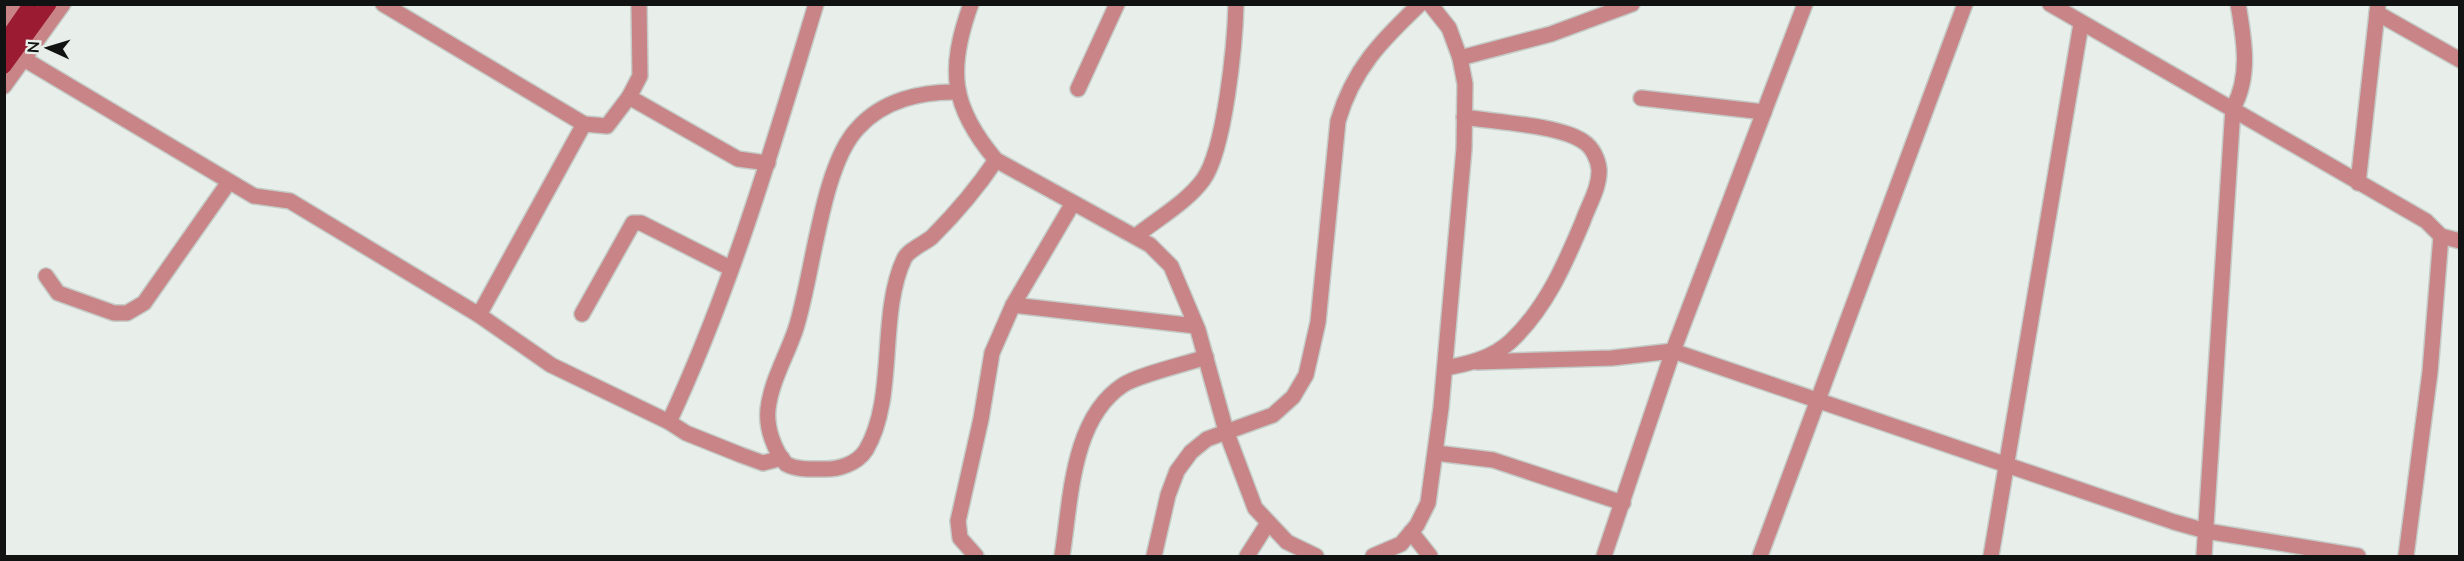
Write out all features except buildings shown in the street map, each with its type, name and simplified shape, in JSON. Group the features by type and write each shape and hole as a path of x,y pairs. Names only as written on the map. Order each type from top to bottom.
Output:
{"main road":[{"path":"4,42 31,4"},
{"path":"4,66 50,4"}],"street":[{"path":"4,19 15,4"},
{"path":"4,86 63,4"},
{"path":"383,4 584,124 607,126 630,97 640,76 639,4"},
{"path":"669,422 716,316 730,268 768,163 816,4"},
{"path":"971,4 960,38 957,64 958,92 964,116 996,160 1136,236 1150,245 1171,266 1196,326 1226,431 1255,508 1287,542 1316,556"},
{"path":"1078,89 1118,4"},
{"path":"1136,236 1202,181 1210,167 1218,143 1233,53 1236,4"},
{"path":"1154,556 1168,495 1177,471 1199,445 1226,431 1273,415 1285,406 1306,375 1318,322 1338,121 1344,100 1357,72 1420,4"},
{"path":"1373,556 1401,544 1412,532 1428,503 1445,368 1459,217 1465,84 1460,58 1449,28 1430,4"},
{"path":"1460,58 1551,34 1632,4"},
{"path":"1604,556 1673,351 1805,4"},
{"path":"1760,556 1816,400 1965,4"},
{"path":"2050,4 2081,24 2233,108 2426,221 2441,236 2460,241"},
{"path":"2204,556 2214,367 2233,108 2241,92 2245,61 2238,4"},
{"path":"2358,183 2377,9 2460,60"},
{"path":"1991,556 2081,24"},
{"path":"24,59 254,196 290,201 479,315 551,365 669,422 686,433 748,458 764,463 782,458"},
{"path":"958,92 934,91 900,99 858,127 846,143 826,202 795,330 768,408 769,430 782,458 791,466 827,469 853,463 866,450 879,413 894,286 905,256 932,237 979,185 996,160"},
{"path":"630,97 738,159 768,163"},
{"path":"1641,98 1764,112"},
{"path":"1464,117 1567,134 1585,142 1594,153 1599,168 1596,188 1563,269 1542,302 1510,342 1477,362"},
{"path":"479,315 584,124"},
{"path":"46,276 58,293 114,313 127,313 144,303 229,182"},
{"path":"976,556 960,538 958,521 977,441 992,353 1013,305 1073,203"},
{"path":"582,314 633,223 641,223 730,268"},
{"path":"2406,556 2430,372 2441,236"},
{"path":"1013,305 1196,326"},
{"path":"1445,368 1477,362 1612,358 1673,351 2007,466 2206,531 2358,556"},
{"path":"1062,556 1076,464 1091,421 1105,400 1124,384 1206,357"},
{"path":"1436,453 1493,459 1623,503"},
{"path":"1247,556 1269,523"},
{"path":"1412,532 1430,556"}]}
